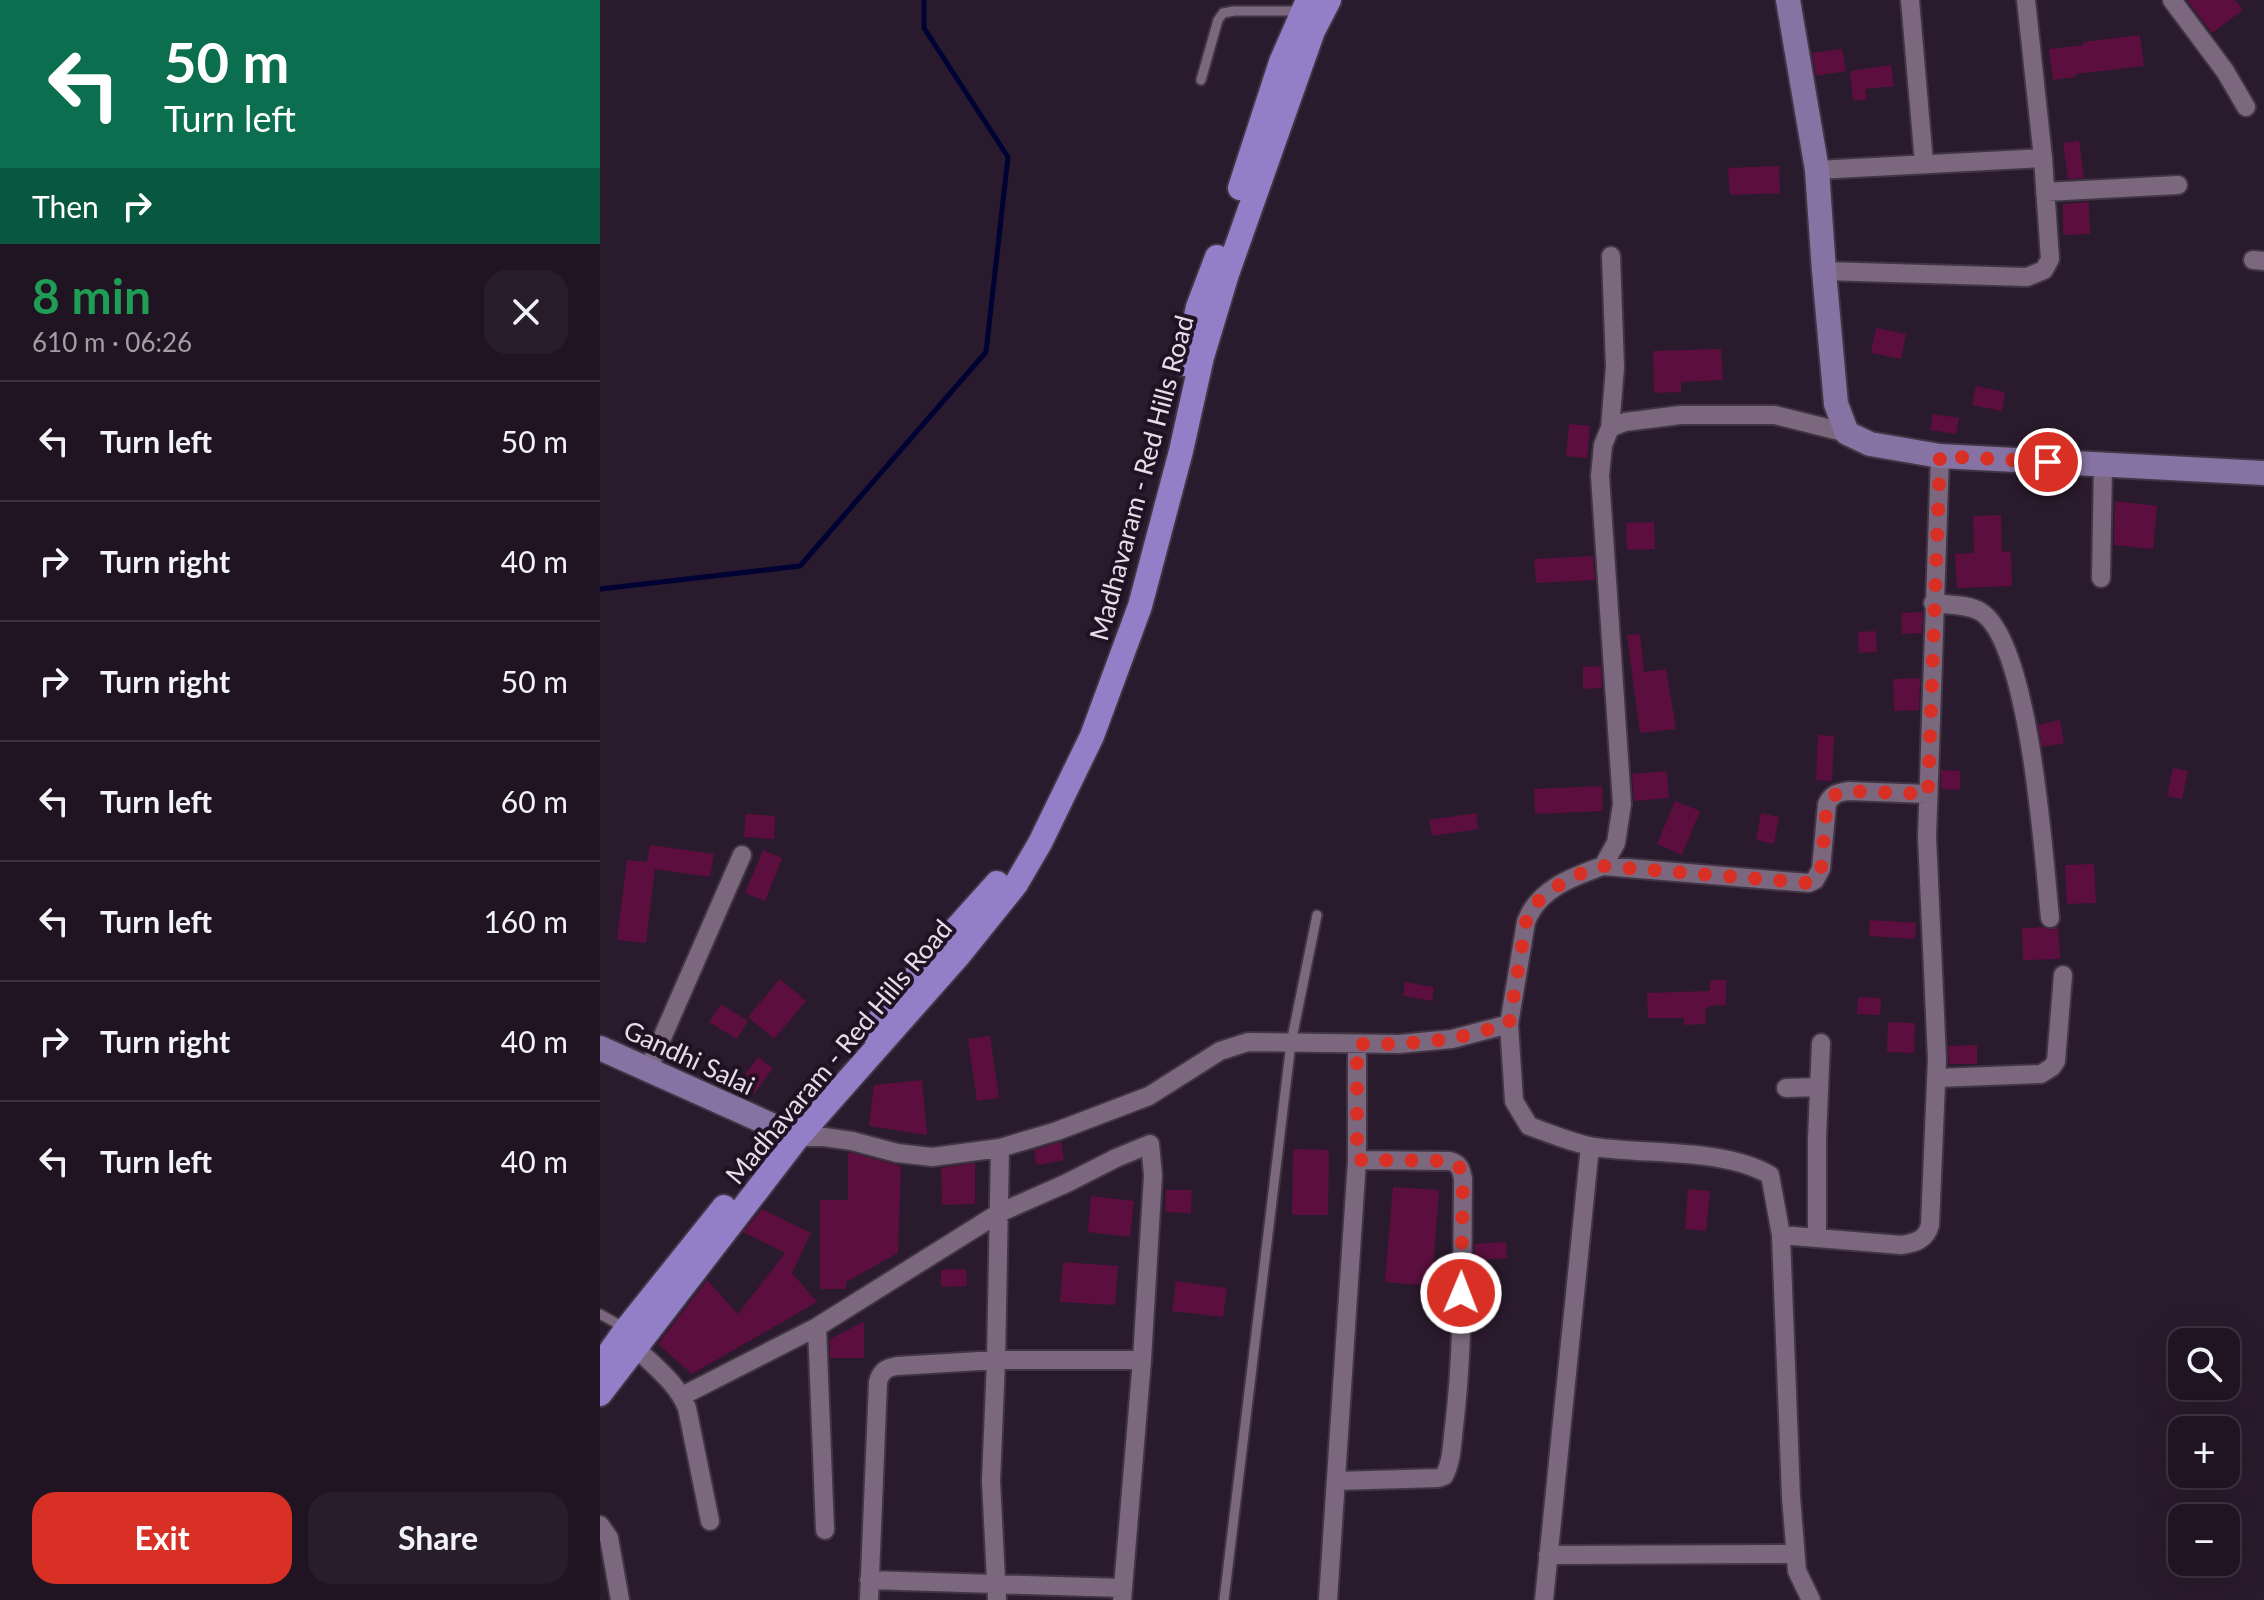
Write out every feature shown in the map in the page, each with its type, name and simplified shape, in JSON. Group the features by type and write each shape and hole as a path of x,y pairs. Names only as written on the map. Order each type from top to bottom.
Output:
{"main road":[{"name":"Madhavaram - Red Hills Road","path":"791,1135 959,955 1016,884 1086,750 1140,606 1202,357 1227,274 1313,31 1329,0"},
{"name":"Madhavaram - Red Hills Road","path":"600,1394 632,1338 944,942 1005,874 1053,794 1094,704 1131,593 1198,307 1225,237 1281,62 1306,5"},
{"name":"Madhavaram - Red Hills Road","path":"600,1366 632,1338"}],"street":[{"path":"1788,0 1817,170 1836,404 1847,433"},
{"path":"1910,0 1924,163"},
{"path":"1824,271 2027,277 2044,270 2050,259 2026,0"},
{"path":"2172,0 2225,71 2246,107"},
{"path":"1817,170 2043,158"},
{"path":"2045,192 2178,185"},
{"path":"1603,866 1616,843 1622,804 1600,476 1603,445 1610,428 1615,367 1611,256"},
{"path":"1610,428 1625,422 1680,415 1775,415 1847,433 1870,444 1940,456 2264,473"},
{"path":"1781,1235 1901,1245 1915,1243 1928,1233 1930,1225 1937,1059 1927,837 1940,456"},
{"path":"2101,578 2103,465"},
{"path":"1933,603 1982,612 2009,657 2035,771 2050,918"},
{"path":"1811,1600 1797,1571 1795,1554 1781,1235 1770,1175 1753,1166 1727,1159 1590,1146 1529,1126 1514,1101 1509,1024 1526,922 1532,906 1568,878 1603,866 1809,883 1815,880 1821,869 1830,798 1848,791 1928,794"},
{"path":"648,1070 742,855"},
{"path":"1936,1078 2041,1074 2048,1071 2056,1061 2063,975"},
{"path":"791,1135 852,1141 897,1153 932,1157 1000,1148 1057,1131 1149,1096 1220,1051 1248,1042 1399,1044 1452,1039 1509,1024"},
{"path":"1817,1238 1821,1043"},
{"path":"1328,1600 1357,1160 1357,1044"},
{"name":"Gandhi Salai","path":"600,1048 791,1135"},
{"path":"1786,1088 1819,1087"},
{"path":"682,1396 817,1327 999,1213 1150,1144 1153,1175 1142,1360 1122,1594 997,1592 869,1580"},
{"path":"1544,1600 1590,1146"},
{"path":"997,1592 991,1481 1000,1148"},
{"path":"1337,1481 1444,1476 1449,1464 1461,1321 1461,1168 1450,1161 1357,1160"},
{"path":"817,1327 825,1530"},
{"path":"632,1338 682,1396 710,1521"},
{"path":"869,1600 878,1382 881,1373 897,1366 996,1360 1142,1360"},
{"path":"600,1525 609,1538 620,1600"},
{"path":"1548,1555 1795,1554"}],"lane":[{"path":"1201,80 1218,20 1223,13 1306,5"},
{"path":"1224,1600 1291,1043 1317,915"},
{"path":"600,1314 632,1338"}],"building":[{"path":"2187,0 2235,0 2243,10 2212,33"},
{"path":"2140,35 2144,66 2075,74 2076,77 2053,80 2049,49"},
{"path":"1842,49 1846,71 1816,76 1812,53"},
{"path":"1891,65 1894,86 1865,89 1867,99 1853,101 1850,71"},
{"path":"2079,141 2084,178 2068,179 2063,143"},
{"path":"1779,166 1780,193 1730,195 1728,168"},
{"path":"2087,202 2090,234 2063,235 2063,204"},
{"path":"1876,328 1906,334 1901,359 1871,353"},
{"path":"1721,349 1723,380 1681,382 1681,392 1654,393 1653,351"},
{"path":"1976,386 2005,392 2002,411 1972,405"},
{"path":"1933,414 1959,418 1956,434 1930,430"},
{"path":"1569,424 1590,426 1587,458 1566,456"},
{"path":"2115,501 2157,506 2153,549 2114,545"},
{"path":"2001,515 2002,552 2011,551 2012,586 1957,588 1955,554 1974,553 1973,516"},
{"path":"1654,522 1655,549 1627,550 1626,523"},
{"path":"1593,556 1595,580 1536,583 1534,559"},
{"path":"1923,612 1922,633 1902,634 1901,613"},
{"path":"1876,631 1877,652 1859,653 1858,632"},
{"path":"1640,634 1644,672 1666,669 1676,729 1640,733 1627,635"},
{"path":"1601,666 1602,688 1583,689 1583,667"},
{"path":"1920,678 1919,710 1894,711 1893,679"},
{"path":"2060,720 2064,743 2042,747 2038,725"},
{"path":"1818,735 1834,736 1832,781 1816,780"},
{"path":"2173,768 2188,771 2182,799 2167,796"},
{"path":"1941,770 1960,771 1960,790 1941,789"},
{"path":"1667,771 1669,798 1634,801 1632,774"},
{"path":"1602,786 1603,811 1535,814 1534,789"},
{"path":"1675,801 1700,811 1682,855 1657,844"},
{"path":"1476,813 1478,829 1432,836 1429,820"},
{"path":"1761,813 1779,817 1774,844 1756,840"},
{"path":"746,814 775,816 774,839 744,837"},
{"path":"650,845 714,854 710,877 655,869 646,943 617,940 627,860 647,862"},
{"path":"763,850 782,858 765,901 745,893"},
{"path":"2094,864 2096,903 2067,904 2065,865"},
{"path":"1870,920 1916,923 1915,939 1869,936"},
{"path":"2058,926 2060,959 2023,960 2022,928 2043,927 2050,930"},
{"path":"780,979 806,1001 774,1039 748,1017"},
{"path":"1710,980 1726,980 1726,1005 1708,1006 1705,1009 1706,1024 1684,1025 1684,1018 1648,1018 1647,993 1710,991"},
{"path":"1405,982 1434,987 1432,1001 1403,996"},
{"path":"1858,997 1881,998 1880,1015 1857,1014"},
{"path":"721,1004 748,1021 737,1039 709,1022"},
{"path":"1888,1022 1915,1023 1914,1053 1887,1052"},
{"path":"990,1036 999,1098 977,1101 968,1039"},
{"path":"1977,1045 1977,1064 1949,1064 1948,1046"},
{"path":"758,1057 773,1068 754,1094 739,1083"},
{"path":"922,1080 927,1135 869,1126 874,1085"},
{"path":"1061,1142 1064,1160 1037,1165 1034,1150"},
{"path":"1293,1149 1329,1150 1328,1215 1292,1215"},
{"path":"848,1152 901,1166 898,1253 846,1282 846,1289 820,1289 820,1200 848,1200"},
{"path":"975,1163 975,1204 942,1205 941,1168"},
{"path":"1393,1187 1439,1190 1432,1286 1385,1282"},
{"path":"1688,1189 1710,1191 1706,1231 1685,1229"},
{"path":"1166,1190 1192,1190 1191,1213 1165,1212"},
{"path":"1091,1196 1134,1201 1130,1237 1088,1232"},
{"path":"762,1209 811,1233 792,1273 817,1302 692,1374 658,1344 707,1280 738,1314 785,1253 743,1232"},
{"path":"1506,1242 1507,1258 1474,1260 1475,1244"},
{"path":"1063,1262 1118,1266 1115,1305 1060,1302"},
{"path":"966,1269 967,1286 941,1287 941,1270"},
{"path":"1176,1281 1227,1288 1223,1317 1172,1311"},
{"path":"864,1322 864,1358 830,1358 830,1339"}],"waterway":[{"path":"600,589 800,566 986,352 1008,157 924,28 924,0"}],"route":[{"path":"1461,1293 1461,1168 1450,1161 1357,1160 1357,1044 1452,1039 1509,1024 1526,922 1532,906 1568,878 1603,866 1809,883 1815,880 1821,869 1830,798 1848,791 1928,794 1940,456 2048,462"}]}
